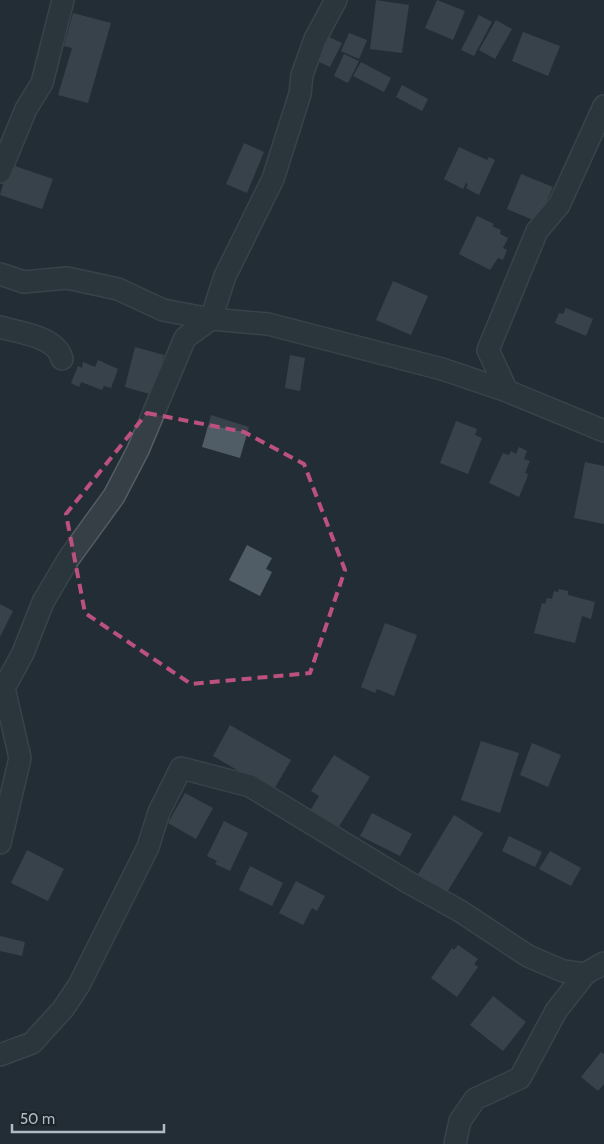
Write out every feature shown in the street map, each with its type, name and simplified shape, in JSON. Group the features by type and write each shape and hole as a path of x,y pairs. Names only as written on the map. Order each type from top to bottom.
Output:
{"street":[{"path":"0,172 16,132 42,83 63,0"},
{"path":"0,843 20,758 4,688 23,652 43,602 69,558 114,496 138,450 185,338 211,319 225,276 273,179 300,94 302,75 315,38 336,0"},
{"path":"507,391 488,350 537,231 560,205 604,106"},
{"path":"0,274 24,282 67,278 109,287 163,310 211,319 268,324 442,369 507,391 604,431"},
{"path":"0,327 52,342 60,352 62,359"},
{"path":"0,1055 32,1043 63,1009 79,985 148,848 159,812 182,768 250,786 398,876 460,911 528,956 562,971 585,974"},
{"path":"455,1144 460,1121 475,1099 520,1078 556,1011 585,974 604,963"}],"highlighted area":[{"path":"147,413 244,432 304,464 345,570 310,673 191,684 85,613 66,514"}],"building":[{"path":"376,0 409,5 402,53 370,49"},
{"path":"437,0 465,11 453,40 425,28"},
{"path":"73,13 111,23 88,103 58,95 72,48 64,46"},
{"path":"479,15 492,22 474,56 461,50"},
{"path":"496,20 512,29 495,59 479,50"},
{"path":"523,32 560,46 548,76 512,61"},
{"path":"349,33 367,40 359,59 341,51"},
{"path":"329,37 342,43 330,67 317,61"},
{"path":"344,54 359,61 348,83 334,76"},
{"path":"361,62 391,78 384,92 353,76"},
{"path":"402,85 428,99 422,111 396,97"},
{"path":"244,143 264,152 247,193 226,184"},
{"path":"459,147 487,160 489,157 495,160 479,195 466,188 468,184 466,183 463,189 444,179"},
{"path":"9,164 53,179 42,209 0,195"},
{"path":"521,174 553,187 538,222 507,209"},
{"path":"477,216 494,224 492,226 501,230 500,234 508,238 503,248 507,250 503,260 498,258 490,270 459,254"},
{"path":"393,281 428,296 411,335 376,320"},
{"path":"566,308 593,319 586,336 555,323 559,313 563,314"},
{"path":"135,347 164,355 153,395 125,387"},
{"path":"290,355 305,358 300,391 285,388"},
{"path":"98,360 118,369 111,388 104,386 102,390 81,382 79,387 71,383 78,366 82,368 83,362 95,367"},
{"path":"211,415 249,427 240,458 202,447"},
{"path":"456,421 477,429 475,435 482,438 468,474 440,463"},
{"path":"519,447 527,451 524,459 530,461 525,473 528,474 527,478 519,497 489,483 503,453 509,455 511,451 516,454"},
{"path":"585,462 604,466 604,524 574,518"},
{"path":"247,545 272,558 266,569 272,572 260,596 229,580"},
{"path":"559,589 568,591 568,595 595,602 591,619 582,616 575,643 534,633 542,603 545,604 547,598 552,599 554,591 558,592"},
{"path":"0,604 13,611 0,637"},
{"path":"385,623 417,635 394,696 377,689 375,693 361,687"},
{"path":"230,725 291,760 273,791 213,756"},
{"path":"481,741 519,753 500,813 461,800"},
{"path":"532,743 561,755 548,787 520,775"},
{"path":"334,755 370,777 338,828 310,811 319,796 311,791"},
{"path":"185,793 213,808 196,839 168,823"},
{"path":"372,813 412,834 400,856 360,836"},
{"path":"454,815 483,833 446,894 417,876"},
{"path":"224,821 248,833 230,871 215,864 217,861 207,856"},
{"path":"509,836 542,852 535,867 502,851"},
{"path":"27,850 64,869 48,901 11,883"},
{"path":"550,851 581,868 571,886 539,869"},
{"path":"250,866 283,883 272,906 239,890"},
{"path":"296,881 325,896 317,911 312,908 303,925 279,913"},
{"path":"0,936 25,942 22,956 0,951"},
{"path":"458,945 478,959 474,964 478,967 457,997 431,978 452,948 454,950"},
{"path":"493,996 526,1022 503,1051 470,1025"},
{"path":"601,1052 604,1054 604,1084 598,1091 581,1077"}]}
